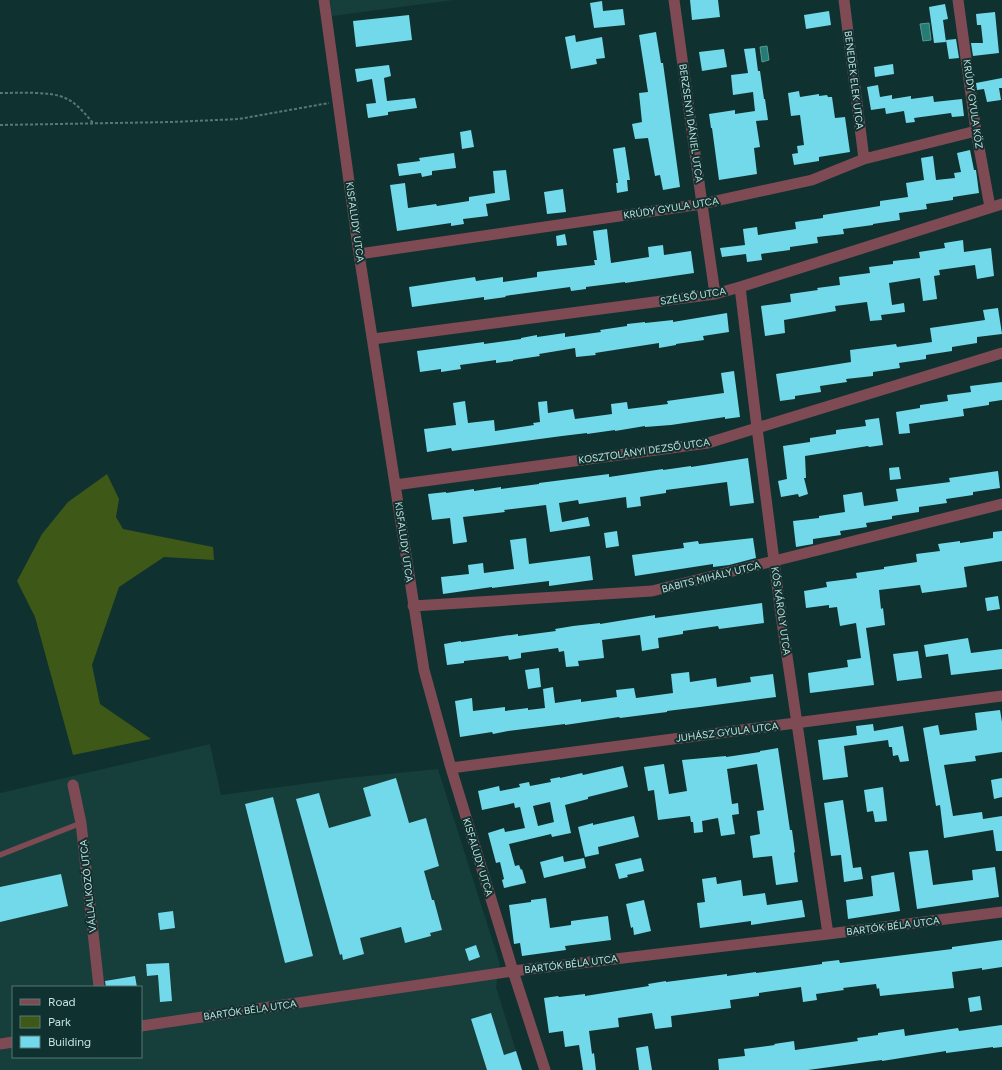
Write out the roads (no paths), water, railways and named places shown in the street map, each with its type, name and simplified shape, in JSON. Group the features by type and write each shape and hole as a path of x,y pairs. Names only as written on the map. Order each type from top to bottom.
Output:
{"street":[{"name":"KISFALUDY UTCA","path":"324,0 359,254 424,670 451,768 512,971 545,1070"},
{"name":"BERZSENYI DÁNIEL UTCA","path":"674,0 715,294"},
{"name":"BENEDEK ELEK UTCA","path":"844,0 864,159"},
{"name":"KRÚDY GYULA KÖZ","path":"958,0 976,131 990,207"},
{"name":"KRÚDY GYULA UTCA","path":"359,254 702,204 812,180 864,159 976,131"},
{"name":"SZÉLSŐ UTCA","path":"373,339 715,294 1002,204"},
{"name":"KÓS KÁROLY UTCA","path":"740,287 774,562 828,934"},
{"name":"KOSZTOLÁNYI DEZSŐ UTCA","path":"395,485 708,443 1002,353"},
{"name":"BABITS MIHÁLY UTCA","path":"413,606 652,591 774,562 1002,504"},
{"name":"JUHÁSZ GYULA UTCA","path":"451,768 1002,696"},
{"name":"VÁLLALKOZÓ UTCA","path":"73,785 81,823 99,986"},
{"name":"BARTÓK BÉLA UTCA","path":"142,1026 512,971 1002,912"},
{"path":"0,1044 12,1042"}],"lane":[{"path":"0,854 81,823"}],"water":[{"path":"929,23 931,40 923,41 920,24"},
{"path":"767,46 769,60 762,62 760,47"}]}
